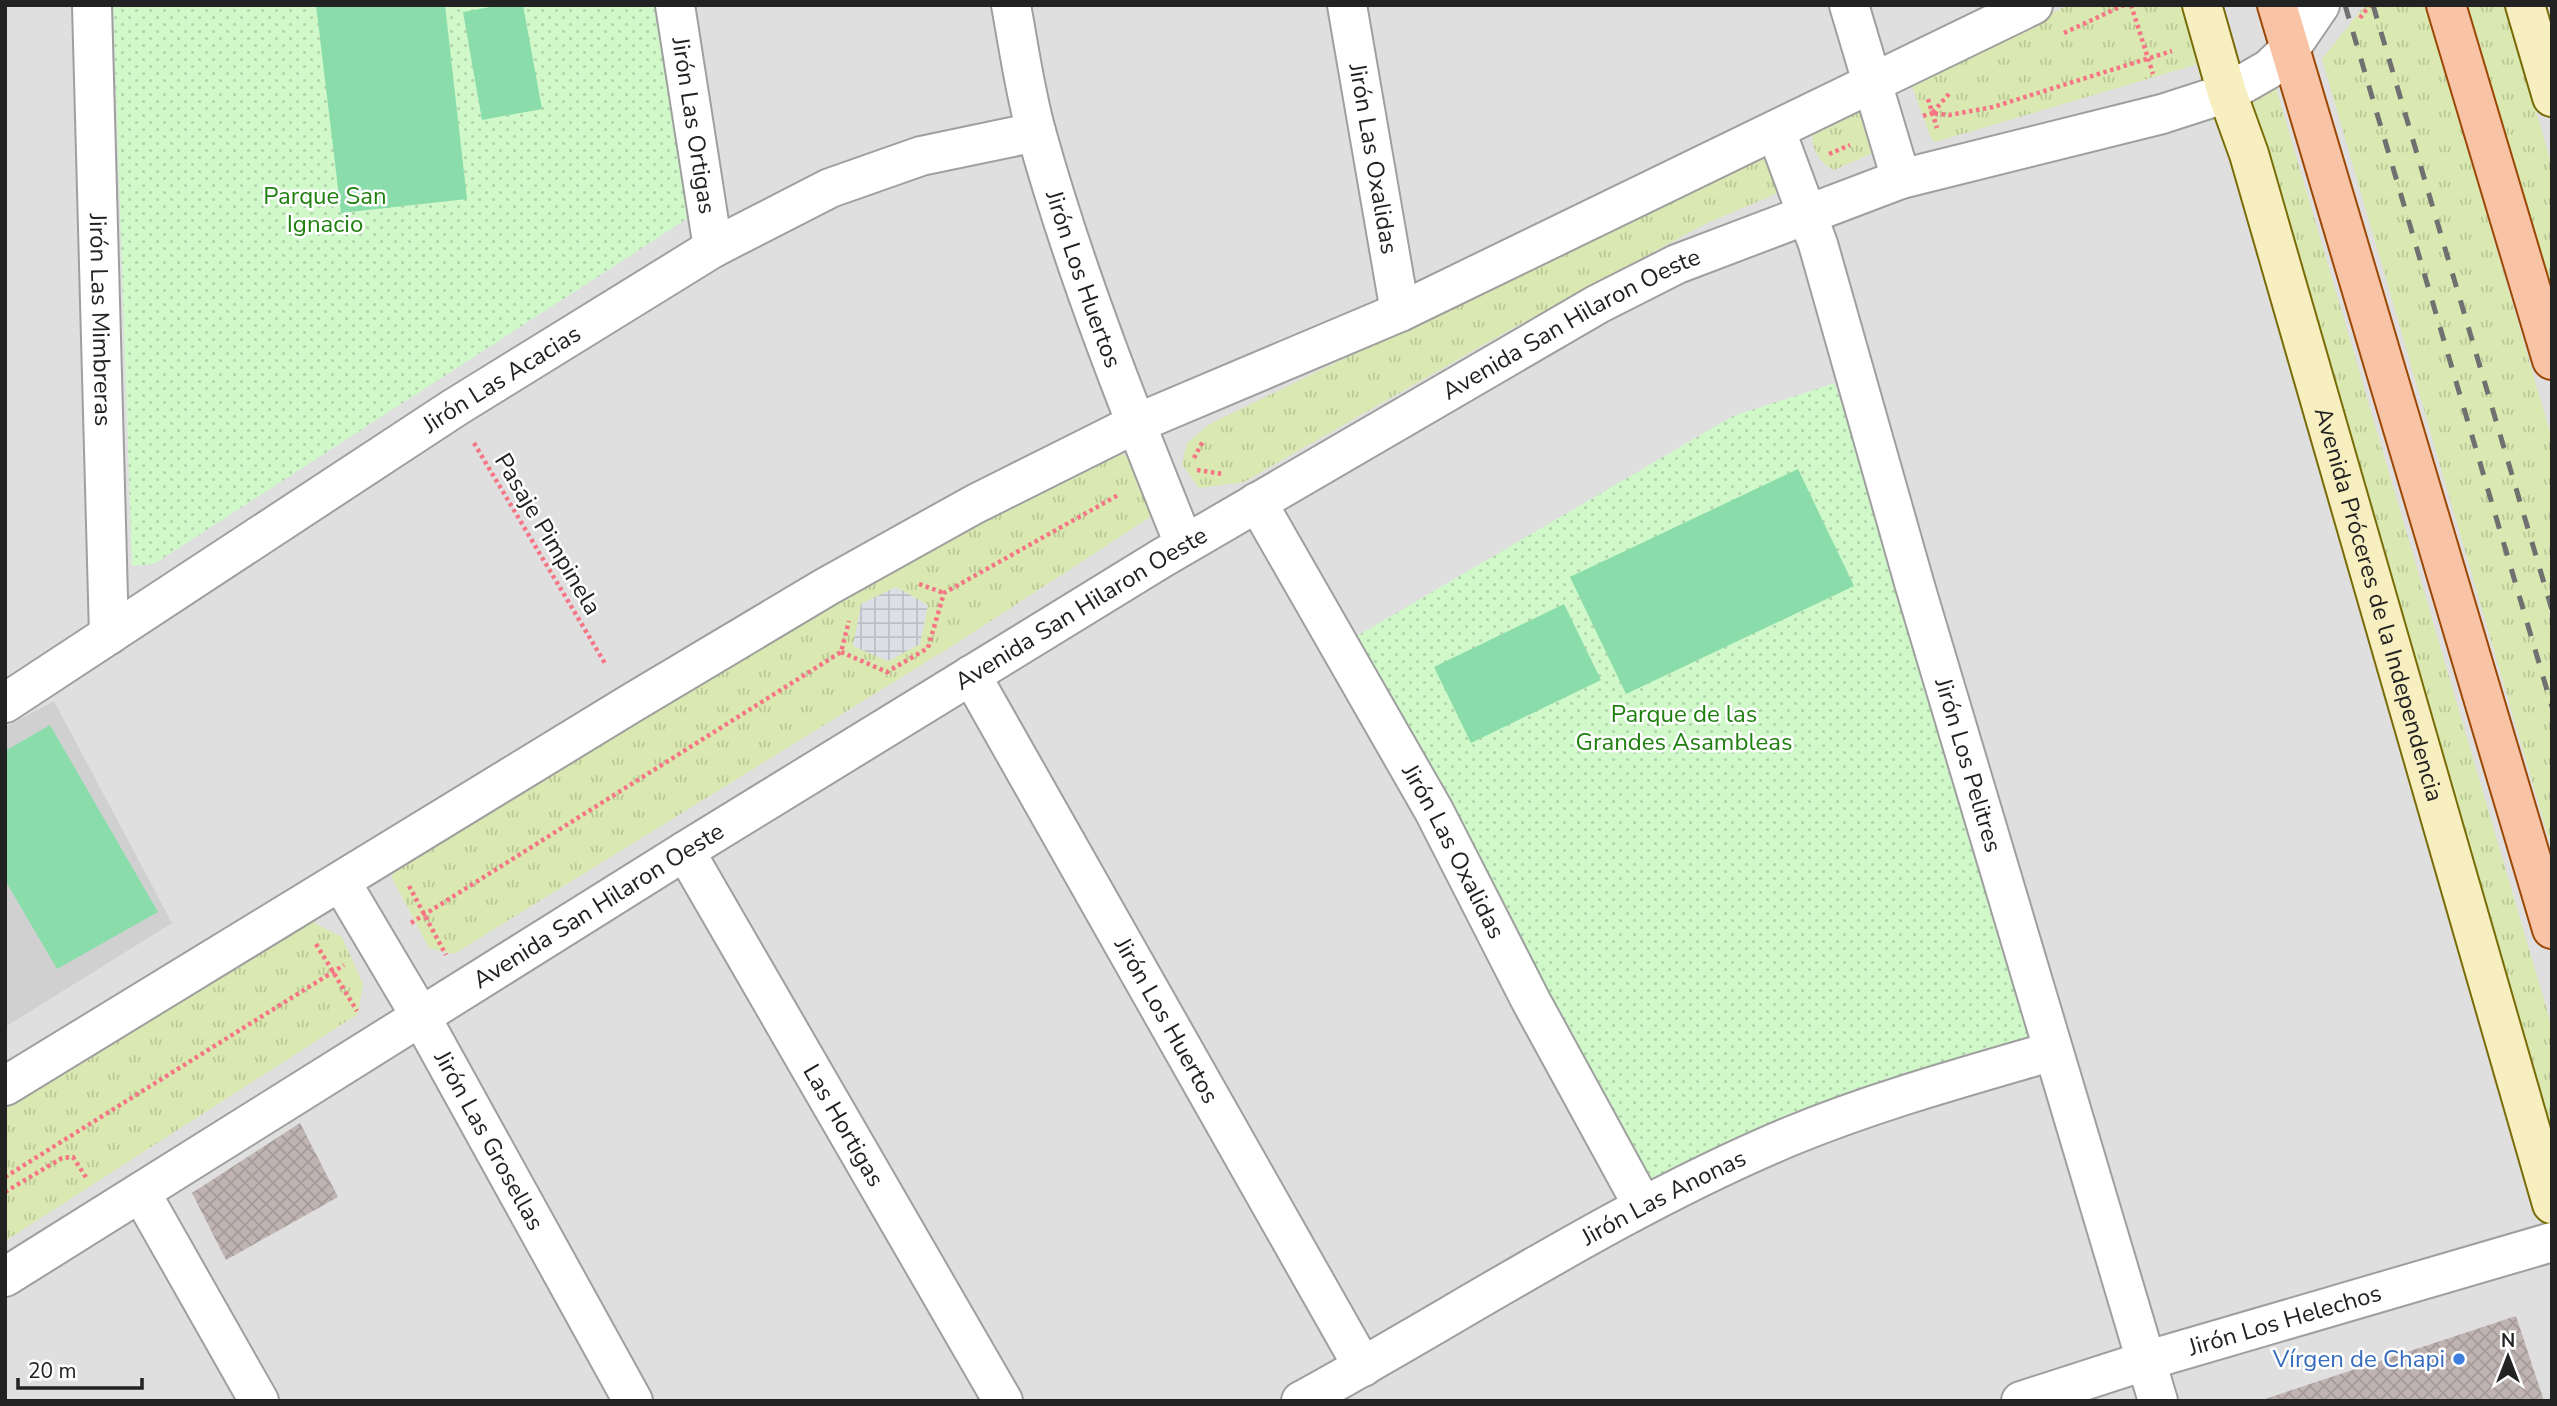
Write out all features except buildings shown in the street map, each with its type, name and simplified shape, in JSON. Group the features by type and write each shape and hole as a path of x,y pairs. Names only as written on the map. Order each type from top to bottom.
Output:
{"main road":[{"name":"Avenida Próceres de la Independencia","path":"2202,5 2227,93 2249,154 2552,1204"},
{"path":"2277,5 2552,929"},
{"path":"2446,5 2552,360"},
{"path":"2525,5 2552,96"}],"street":[{"name":"Jirón Las Mimbreras","path":"92,5 108,635"},
{"name":"Jirón Las Ortigas","path":"674,5 713,248"},
{"name":"Jirón Los Huertos","path":"1011,5 1036,132 1071,246 1135,424 1184,544"},
{"name":"Jirón Las Oxalidas","path":"1347,5 1400,312"},
{"path":"1849,5 1901,179"},
{"path":"5,1086 826,587 975,504 1135,424 1400,312 2033,5"},
{"name":"Avenida San Hilaron Oeste","path":"5,1277 685,851 1184,544 1598,304 1677,264 1901,179 2162,114 2227,93 2269,69 2290,49 2320,5"},
{"name":"Jirón Los Pelitres","path":"1776,131 1808,213 2158,1401"},
{"name":"Jirón Las Acacias","path":"5,703 454,408 713,248 830,188 921,156 1036,132"},
{"name":"Jirón Las Oxalidas","path":"1257,502 1434,811 1531,1001 1643,1206"},
{"name":"Jirón Los Huertos","path":"971,675 1363,1367"},
{"name":"Las Hortigas","path":"685,851 1003,1401"},
{"name":"Jirón Las Grosellas","path":"341,882 421,1017 633,1401"},
{"name":"Jirón Las Anonas","path":"1301,1401 1643,1206 1827,1123 1901,1095 2053,1051"},
{"path":"141,1193 259,1401"},
{"name":"Jirón Los Helechos","path":"2021,1401 2145,1361 2552,1242"}],"path":[{"path":"2053,38 2124,5"},
{"path":"2131,5 2153,74"},
{"path":"1791,170 1932,113 1968,113 2185,47"},
{"path":"1925,90 1940,138"},
{"path":"1932,113 1952,92"},
{"name":"Pasaje Pimpinela","path":"469,433 606,665"},
{"path":"5,1177 841,652 887,672 928,648 944,593 1125,491 1157,477"},
{"path":"390,852 465,990"},
{"path":"294,912 335,971 376,1046"},
{"path":"5,1192 62,1158 73,1157 88,1181"}],"shaded area":[{"path":"5,5 2552,5 2552,1401 5,1401"},
{"path":"896,587 928,605 920,644 888,661 853,646 861,604"},
{"path":"54,701 172,923 5,1027 5,727"}],"green space":[{"name":"Parque San Ignacio","path":"113,5 656,5 693,215 154,564 132,566"},
{"path":"316,5 445,5 467,199 341,213"},
{"path":"501,5 523,5 542,109 482,120 463,12"},
{"path":"2068,5 2189,5 2205,62 1935,142 1931,138 1912,86"},
{"path":"2365,5 2425,5 2552,439 2552,850 2322,59"},
{"path":"2462,5 2505,5 2552,166 2552,305"},
{"path":"2271,71 2552,1027 2552,1158 2245,82"},
{"path":"1857,108 1865,114 1875,152 1834,170 1816,153 1813,129"},
{"path":"1763,154 1769,157 1780,186 1778,193 1707,223 1504,333 1244,482 1199,488 1182,464 1187,443 1208,425"},
{"name":"Parque de las Grandes Asambleas","path":"1835,383 2034,1036 1818,1108 1647,1185 1357,636 1733,416"},
{"path":"1116,453 1131,457 1151,493 1150,517 960,641 454,954 429,948 392,878 397,861 823,602"},
{"path":"1798,469 1854,586 1626,694 1570,577"},
{"path":"1564,604 1601,680 1471,743 1434,667"},
{"path":"50,725 158,912 57,969 5,880 5,751"},
{"path":"307,919 342,937 363,984 358,1014 5,1241 5,1109"}],"railway":[{"path":"2345,5 2552,707"},
{"path":"2373,5 2552,610"}],"place":[{"name":"Vírgen de Chapi","path":"2459,1359"}]}
